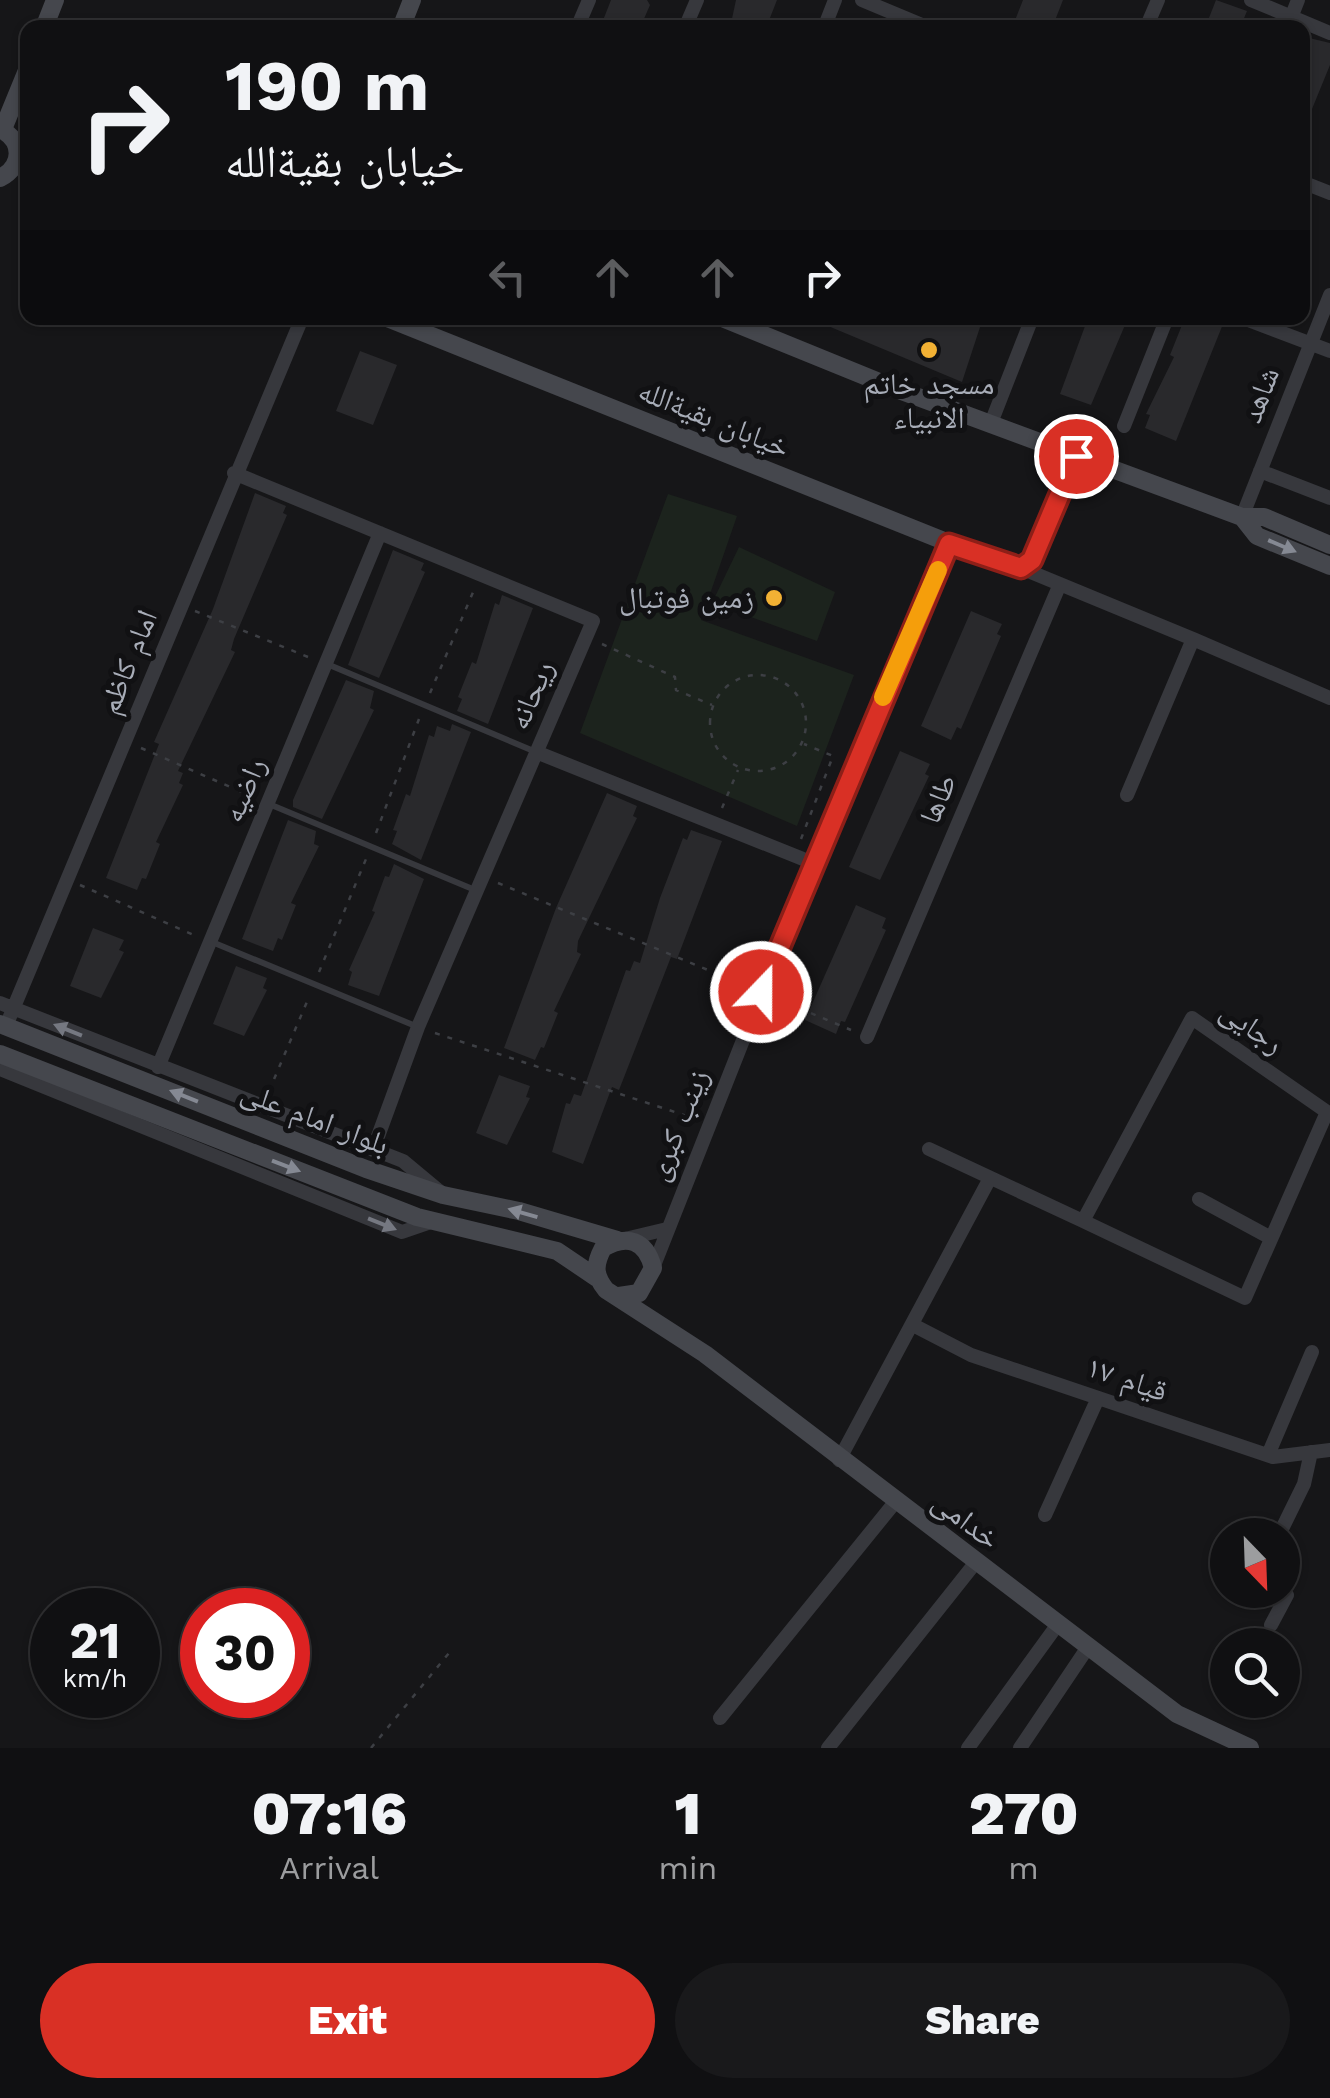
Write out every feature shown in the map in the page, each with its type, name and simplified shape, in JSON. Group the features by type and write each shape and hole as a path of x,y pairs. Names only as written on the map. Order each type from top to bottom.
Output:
{"street":[{"path":"862,0 910,20"},
{"path":"1250,0 1285,20"},
{"path":"20,86 1,129 18,147 20,156"},
{"name":"شاهد","path":"1242,517 1330,294"},
{"name":"امام کاظم","path":"5,1015 69,881 234,473 299,325"},
{"name":"خیابان بقیةالله","path":"404,325 949,544 1021,568"},
{"path":"740,325 1242,517 1264,516 1330,546"},
{"path":"991,422 1029,325"},
{"path":"1124,426 1164,325"},
{"path":"1261,325 1330,352"},
{"path":"1021,568 1032,560 1076,456"},
{"path":"1260,471 1330,498"},
{"name":"ریحانه","path":"234,473 592,621 418,1027 374,1150"},
{"path":"1242,517 1257,536 1330,566"},
{"name":"راضیه","path":"158,1067 380,533"},
{"name":"زینب کبری","path":"652,1273 813,863 949,544"},
{"path":"1021,568 1330,698"},
{"name":"طاها","path":"867,1037 1060,584"},
{"path":"1127,794 1193,639"},
{"path":"536,752 813,863"},
{"path":"5,1015 158,1067 403,1161 443,1195 434,1222"},
{"name":"بلوار امام علی","path":"5,1015 443,1195 621,1239"},
{"name":"رجایی","path":"1084,1221 1192,1018 1328,1113"},
{"name":"بلوار امام علی","path":"1,1063 434,1222 557,1251 597,1278"},
{"path":"929,1150 1245,1298 1328,1113"},
{"path":"838,1460 989,1180"},
{"path":"1199,1199 1271,1238"},
{"path":"652,1273 639,1293 620,1296 606,1290 597,1278 596,1262 603,1248 621,1239 667,1229"},
{"path":"621,1239 639,1243 650,1254 657,1320"},
{"name":"خدامی","path":"620,1296 657,1320 1177,1714 1250,1748"},
{"name":"قیام ۱۷","path":"914,1325 971,1355 1268,1455 1330,1450"},
{"path":"1268,1455 1312,1352"},
{"path":"1046,1514 1098,1398"},
{"path":"1288,1518 1304,1484 1311,1452"},
{"path":"720,1718 896,1501"},
{"path":"828,1748 976,1562"},
{"path":"1271,1625 1279,1608"},
{"path":"968,1748 1058,1624"},
{"path":"1020,1748 1088,1647"}],"lane":[{"path":"326,664 536,752"},
{"path":"268,804 480,884"},
{"path":"211,942 418,1027"}],"path":[{"path":"180,605 326,664"},
{"path":"586,637 675,677 676,690 714,706"},
{"path":"769,675 794,689 807,715 803,743 787,763 764,772 739,768 716,750 708,722 717,695 740,677 769,675"},
{"path":"126,741 268,804"},
{"path":"803,743 833,756 799,836 813,863"},
{"path":"715,824 739,768"},
{"path":"69,881 211,942"},
{"path":"480,884 867,1037"},
{"path":"418,1027 709,1123"},
{"path":"371,1748 449,1653"}],"shaded area":[{"path":"668,494 737,516 701,620 854,675 797,826 580,733"},
{"name":"زمین فوتبال","path":"739,547 835,592 817,641 712,603"}],"building":[{"path":"611,0 647,0 650,5 643,20 603,20"},
{"path":"736,0 777,0 769,20 732,20"},
{"path":"1023,0 1063,0 1055,20 1015,20"},
{"path":"1216,0 1247,11 1243,20 1208,20"},
{"path":"1310,38 1330,43 1330,65 1310,114"},
{"name":"مسجد خاتم الانبیاء","path":"826,325 981,325 962,382"},
{"path":"1085,325 1125,325 1091,405 1060,394"},
{"path":"1182,325 1223,325 1176,441 1145,428 1150,415 1146,414 1174,357 1170,355"},
{"path":"360,351 397,365 373,425 336,411"},
{"path":"255,493 286,506 283,513 287,515 234,639 231,650 235,652 178,771 183,773 179,783 183,785 156,842 160,844 146,879 142,878 137,890 106,878 159,744 154,742 213,609"},
{"path":"393,550 424,563 421,570 425,572 379,678 348,665"},
{"path":"502,595 533,608 488,724 457,711 462,699 458,697 472,662 476,664 495,603 499,605"},
{"path":"971,611 1002,624 997,634 1001,636 961,729 957,727 951,740 921,726"},
{"path":"346,680 374,691 370,708 374,710 322,819 293,807 293,800"},
{"path":"452,724 471,732 421,860 392,844 397,831 393,830 406,794 410,796 429,735 434,737 437,726 450,731"},
{"path":"900,751 930,764 925,774 929,776 880,880 849,867"},
{"path":"607,793 637,806 633,816 637,818 578,941 577,952 581,954 554,1011 558,1013 544,1048 535,1060 504,1048 556,908"},
{"path":"288,820 316,831 314,844 319,846 291,903 296,905 282,940 278,938 273,951 242,939"},
{"path":"691,830 722,841 677,959 671,957 619,1090 612,1087 583,1164 552,1152 566,1103 570,1104 574,1094 581,1096 626,970 630,971 634,961 640,963 683,838 687,840"},
{"path":"394,864 424,879 379,996 348,985 352,972 349,970 375,912 372,911 385,876 389,877"},
{"path":"856,905 886,918 882,928 886,930 836,1034 805,1020"},
{"path":"93,928 124,940 119,950 124,952 101,998 70,986"},
{"path":"236,966 267,978 263,988 267,990 244,1036 213,1024"},
{"path":"499,1075 530,1086 526,1097 530,1098 507,1145 476,1133"}],"slow traffic":[{"path":"883,697 938,570"}],"place":[{"name":"مسجد خاتم الانبیاء","path":"929,350"},
{"name":"زمین فوتبال","path":"774,598"}],"route":[{"path":"761,992 949,544 1021,568 1032,560 1076,456"}]}
